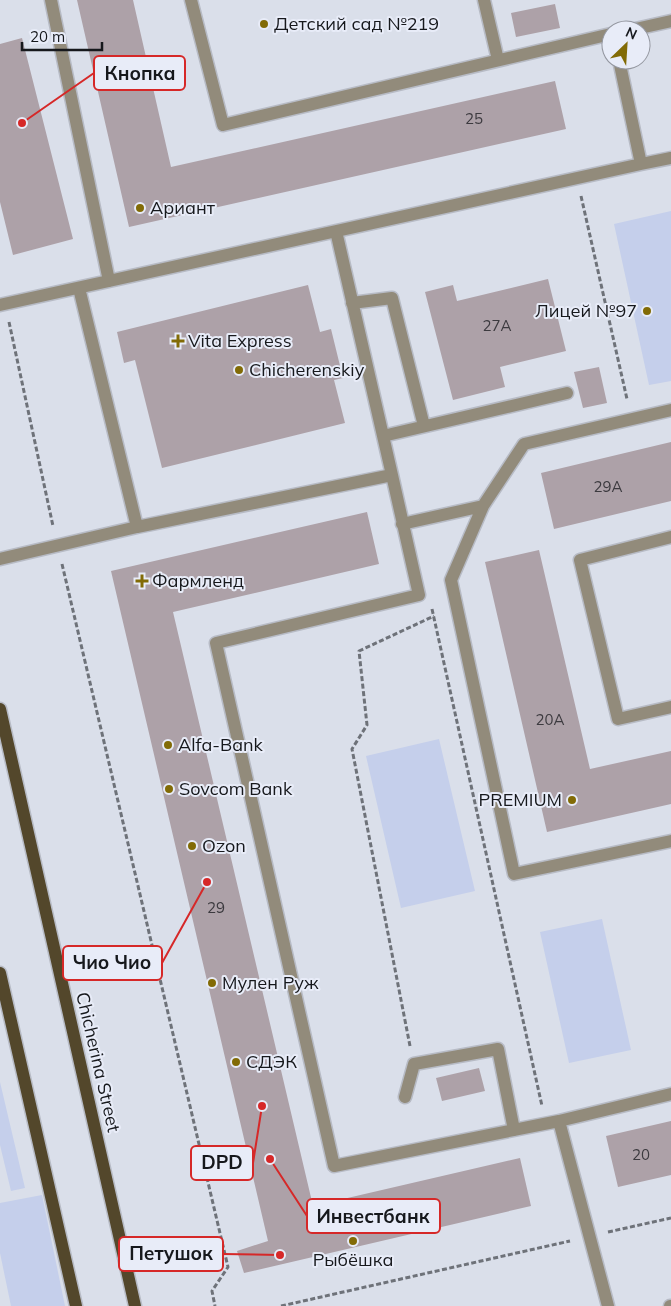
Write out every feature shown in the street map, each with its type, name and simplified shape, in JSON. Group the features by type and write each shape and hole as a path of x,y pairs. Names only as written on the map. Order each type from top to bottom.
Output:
{"main road":[{"name":"Chicherina Street","path":"0,709 135,1306"},
{"path":"0,973 76,1306"}],"lane":[{"path":"51,0 109,281"},
{"path":"191,0 222,125 601,36"},
{"path":"484,0 498,60"},
{"path":"651,26 671,21"},
{"path":"620,70 641,164"},
{"path":"3,305 671,158"},
{"path":"336,231 419,595 216,643 334,1166 552,1122 671,1094"},
{"path":"79,288 137,527"},
{"path":"352,303 392,298 424,426"},
{"path":"383,436 567,392"},
{"path":"671,410 524,444 482,506 451,580 514,874 671,841"},
{"path":"0,559 137,527 392,475"},
{"path":"402,524 482,506"},
{"path":"671,537 580,560 618,719 671,707"},
{"path":"404,1097 414,1064 498,1049 514,1130"},
{"path":"552,1122 590,1236 608,1306"}],"path":[{"path":"577,178 631,419"},
{"path":"3,305 228,1267 212,1291 215,1306"},
{"path":"419,595 432,605 552,1122"},
{"path":"414,1064 352,748 367,725 359,651 434,616"},
{"path":"281,1306 671,1218"}],"shaded area":[{"name":"Лицей №97","path":"671,211 671,381 649,385 614,224"},
{"path":"439,739 475,891 401,908 366,756"},
{"path":"602,919 631,1050 569,1063 540,932"},
{"path":"0,1082 25,1188 11,1191 0,1145"},
{"path":"42,1195 65,1306 11,1306 0,1253 0,1203"}],"building":[{"path":"77,0 133,0 171,167 555,81 566,129 129,227"},
{"path":"555,4 560,28 516,37 511,13"},
{"path":"22,38 73,239 13,255 0,202 0,44"},
{"path":"548,279 566,351 500,367 505,387 453,400 425,292 453,285 457,301"},
{"name":"Chicherenskiy","path":"308,285 320,332 331,329 343,378 334,380 345,423 162,468 135,360 124,363 117,332"},
{"path":"599,367 607,403 583,408 574,372"},
{"path":"671,442 671,501 554,529 541,473"},
{"path":"367,512 379,564 173,612 313,1206 520,1158 531,1206 244,1273 237,1251 268,1241 111,571"},
{"path":"539,550 590,769 671,751 671,804 547,832 485,562"},
{"path":"479,1068 485,1091 442,1101 436,1078"},
{"path":"671,1121 671,1175 618,1187 606,1136"}],"place":[{"name":"Детский сад №219","path":"264,24"},
{"name":"Кнопка","path":"22,123"},
{"name":"Ариант","path":"140,208"},
{"name":"Лицей №97","path":"647,311"},
{"name":"Vita Express","path":"178,341"},
{"name":"Chicherenskiy","path":"239,370"},
{"name":"Фармленд","path":"142,581"},
{"name":"Alfa-Bank","path":"168,745"},
{"name":"Sovcom Bank","path":"169,789"},
{"name":"PREMIUM","path":"572,800"},
{"name":"Ozon","path":"192,846"},
{"name":"Чио Чио","path":"207,882"},
{"name":"Мулен Руж","path":"212,983"},
{"name":"СДЭК","path":"236,1062"},
{"name":"DPD","path":"262,1106"},
{"name":"Инвестбанк","path":"270,1159"},
{"name":"Рыбёшка","path":"353,1241"},
{"name":"Петушок","path":"280,1255"}]}
